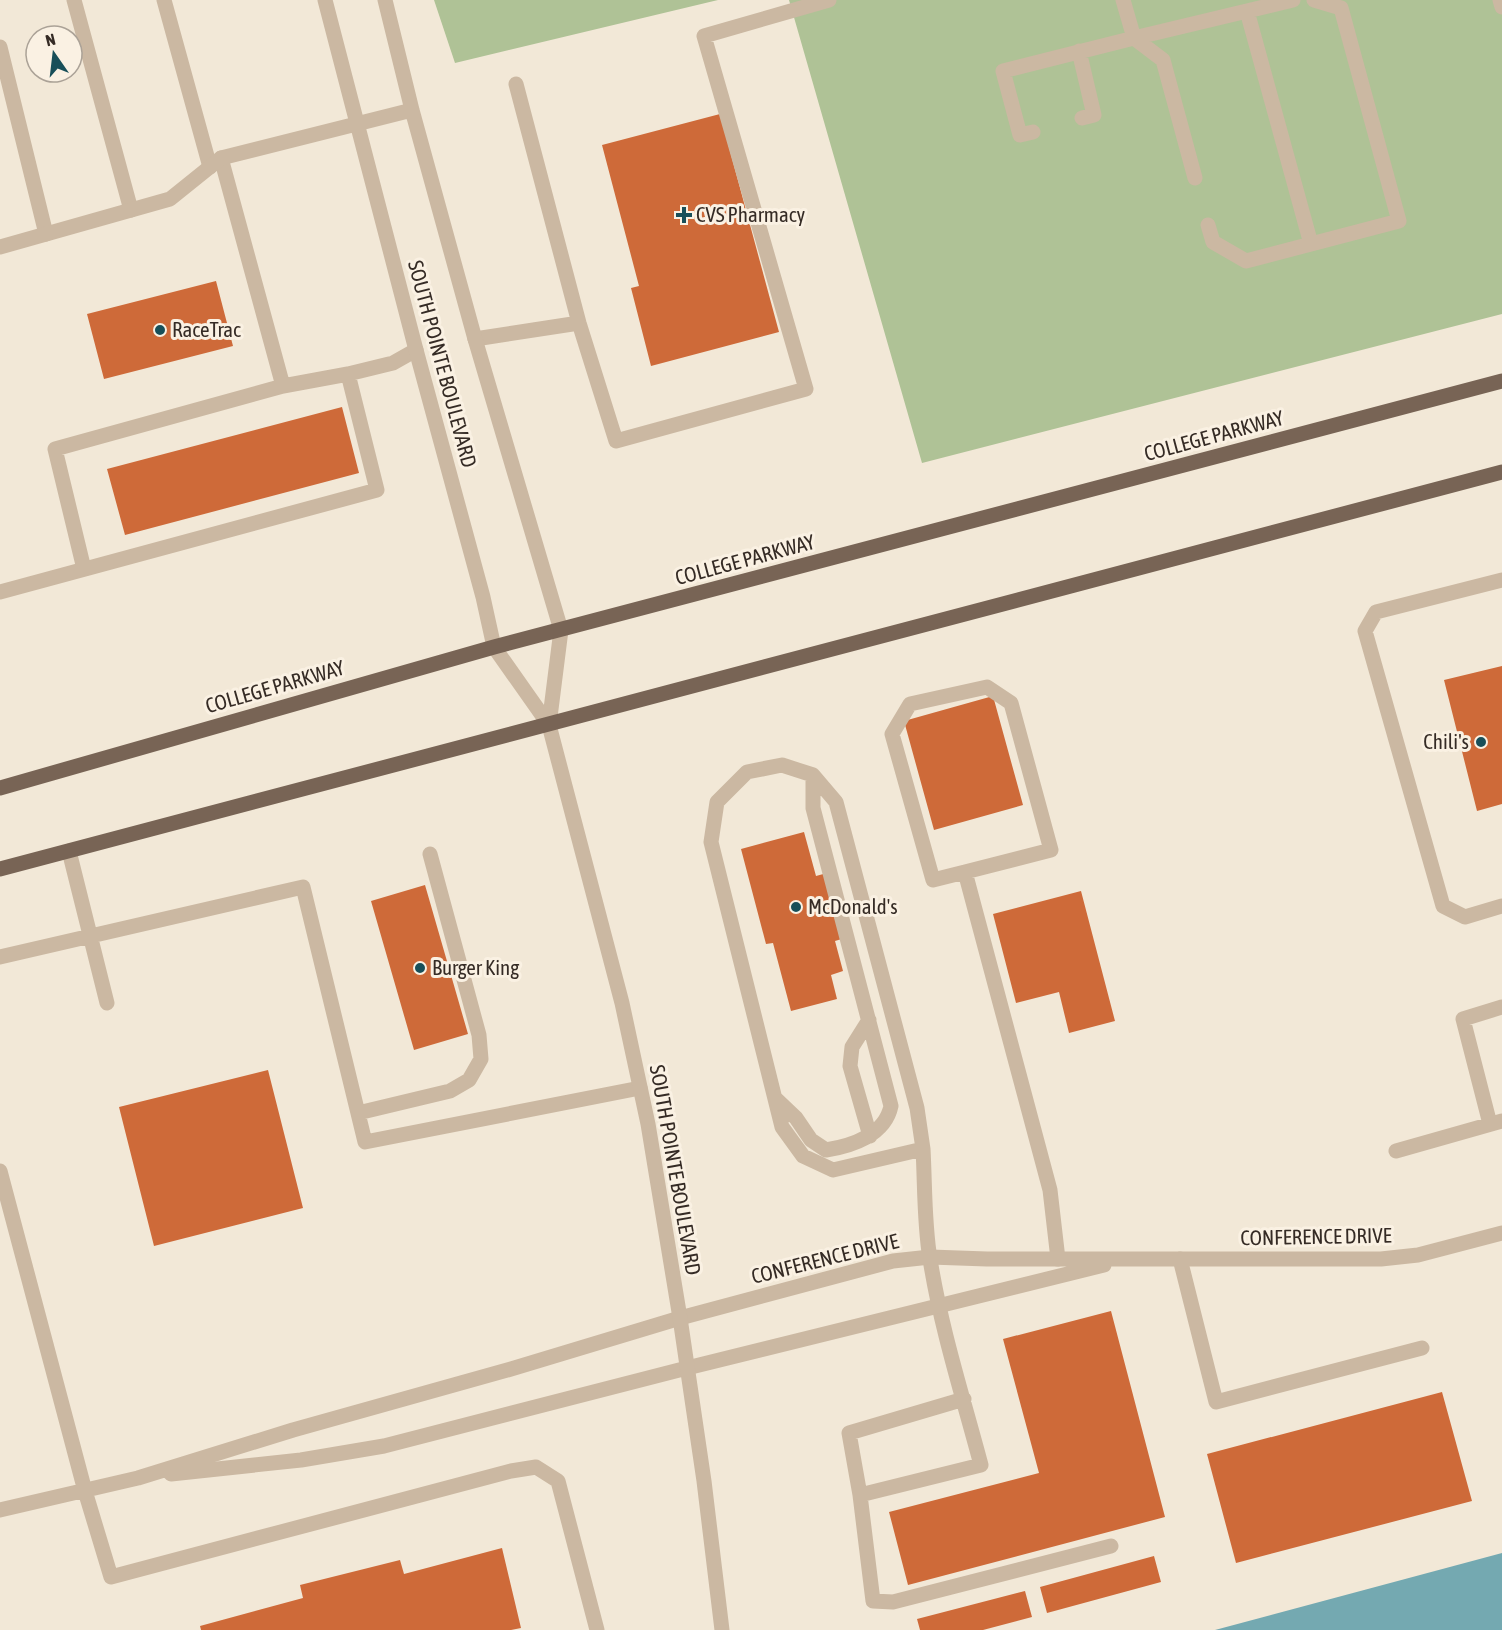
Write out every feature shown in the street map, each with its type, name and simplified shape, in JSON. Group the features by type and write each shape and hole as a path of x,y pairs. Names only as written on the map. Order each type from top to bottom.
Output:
{"main road":[{"name":"COLLEGE PARKWAY","path":"0,788 494,647 1502,381"},
{"path":"0,869 1502,471"}],"street":[{"path":"74,0 131,210"},
{"path":"164,0 216,162 283,386"},
{"name":"SOUTH POINTE BOULEVARD","path":"325,0 483,597 494,647 549,725 622,1003 648,1124 680,1318 704,1481 722,1630"},
{"name":"SOUTH POINTE BOULEVARD","path":"385,0 412,110 475,339 561,630 549,725"},
{"path":"516,84 579,323 616,441 806,389 704,36 829,0"},
{"path":"1124,0 1134,38 1163,60 1195,178"},
{"path":"1033,132 1020,135 1004,71 1293,0"},
{"path":"1208,225 1213,242 1246,261 1400,221 1341,8 1314,0"},
{"path":"1500,0 1502,7"},
{"path":"1248,11 1311,244"},
{"path":"0,47 46,234"},
{"path":"1079,51 1094,116 1082,118"},
{"path":"0,247 170,199 216,162 412,110"},
{"path":"475,339 579,323"},
{"path":"84,569 55,449 283,386 393,363 416,350"},
{"path":"0,592 377,489 348,374"},
{"path":"1502,580 1376,612 1365,631 1443,906 1465,916 1502,906"},
{"path":"987,687 1011,703 1051,850 965,872 933,880 892,734 910,704 987,687"},
{"path":"860,1495 981,1465 939,1305 930,1257 923,1149 917,1108 836,802 813,775 782,765 747,772 717,802 711,842 782,1127 803,1156 833,1170 923,1149"},
{"path":"776,1099 796,1118 811,1140 826,1150 843,1147 870,1136 889,1117 891,1106 813,808 813,775"},
{"path":"69,851 107,1003"},
{"path":"358,1113 450,1091 469,1080 481,1059 479,1035 430,854"},
{"path":"965,872 1050,1190 1058,1259"},
{"path":"0,957 303,887 365,1142 640,1088"},
{"path":"1396,1151 1496,1123 1463,1019 1502,1007"},
{"path":"869,1020 852,1047 850,1066 870,1136"},
{"path":"0,1171 85,1491 111,1577 511,1471 536,1467 558,1481 597,1630"},
{"name":"CONFERENCE DRIVE","path":"138,1478 293,1430 511,1370 680,1318 893,1261 930,1257 1381,1259 1418,1255 1502,1233"},
{"name":"CONFERENCE DRIVE","path":"138,1478 301,1460 384,1446 1127,1259"},
{"path":"1180,1259 1216,1402 1422,1348"},
{"path":"964,1399 849,1433 860,1495 873,1601 893,1602 1111,1546"},
{"path":"0,1510 138,1478"}],"green space":[{"path":"434,0 718,0 455,63"},
{"path":"789,0 1502,0 1502,314 922,463"}],"water":[{"path":"1502,1553 1502,1630 1215,1630"}],"building":[{"name":"CVS Pharmacy","path":"720,114 779,332 651,366 631,288 639,286 602,145"},
{"name":"RaceTrac","path":"216,281 233,346 104,379 87,314"},
{"path":"342,407 359,473 125,535 107,469"},
{"name":"Chili's","path":"1502,666 1502,804 1477,811 1444,680"},
{"path":"993,696 1023,805 934,830 904,721"},
{"name":"McDonald's","path":"804,832 816,876 827,873 845,938 835,941 843,971 831,975 837,999 791,1011 773,943 766,944 741,849"},
{"name":"Burger King","path":"425,885 468,1034 414,1050 371,901"},
{"path":"1081,891 1115,1021 1069,1033 1059,992 1016,1003 993,914"},
{"path":"268,1070 303,1208 154,1246 119,1107"},
{"path":"1111,1311 1165,1517 908,1585 889,1512 1039,1473 1003,1339"},
{"path":"1442,1392 1472,1501 1236,1563 1207,1454"},
{"path":"502,1548 521,1628 511,1630 201,1630 200,1626 303,1598 300,1585 400,1560 404,1574"},
{"path":"1154,1556 1161,1582 1047,1613 1040,1587"},
{"path":"1025,1591 1032,1617 983,1630 920,1630 917,1619"}],"place":[{"name":"CVS Pharmacy","path":"684,215"},
{"name":"RaceTrac","path":"160,330"},
{"name":"Chili's","path":"1481,742"},
{"name":"McDonald's","path":"796,907"},
{"name":"Burger King","path":"420,968"}]}
